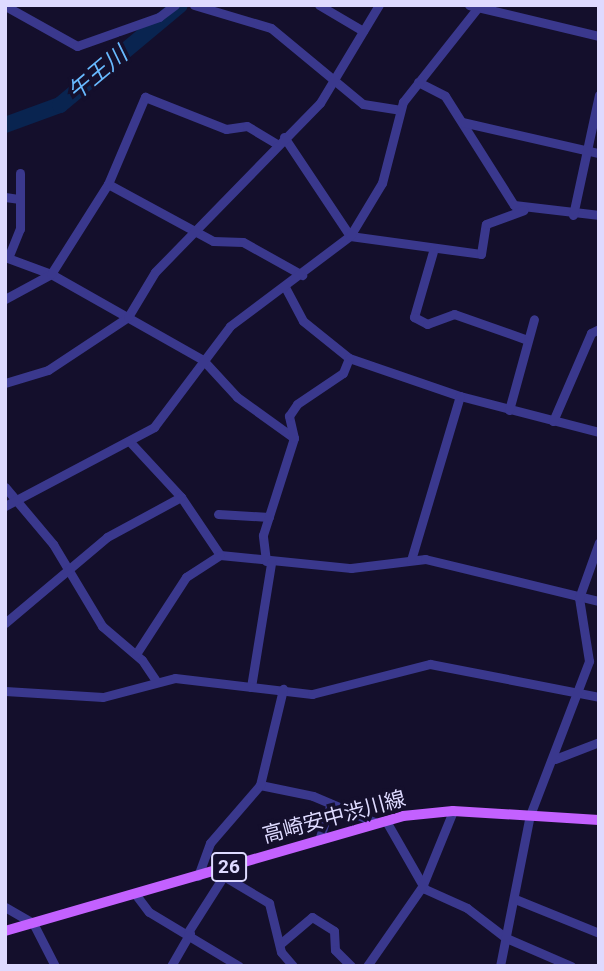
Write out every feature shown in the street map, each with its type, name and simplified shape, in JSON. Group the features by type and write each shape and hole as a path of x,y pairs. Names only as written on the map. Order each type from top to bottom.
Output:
{"main road":[{"name":"高崎安中渋川線","path":"5,931 198,876 219,874 381,822 453,811 599,820"}],"street":[{"path":"9,8 78,46 175,5"},
{"path":"319,5 363,31"},
{"path":"5,383 48,370 128,317 155,272 279,140 320,103 379,5"},
{"path":"199,6 271,28 368,107 400,110"},
{"path":"10,504 131,443 163,419 204,360 249,309 302,275 350,236 382,183 400,110 475,7 599,36"},
{"path":"418,82 439,90 462,122 499,184 524,210"},
{"path":"573,215 599,95"},
{"path":"5,299 51,274 108,184 145,97 226,129 247,126 279,140 350,236 481,254 486,224 524,210 599,215"},
{"path":"462,122 599,153"},
{"path":"20,173 20,229 7,257 51,274 204,360 237,397 294,438"},
{"path":"108,184 219,243 252,246 302,275"},
{"path":"5,197 20,199"},
{"path":"434,248 414,317 427,324 454,314 525,339"},
{"path":"285,287 303,321 349,358 460,396 599,432"},
{"path":"509,410 525,339 534,319"},
{"path":"553,421 591,333 599,329"},
{"path":"251,687 269,562 269,516 294,438 292,409 327,387 349,358"},
{"path":"411,560 460,396"},
{"path":"131,443 181,497 219,555"},
{"path":"5,487 10,504 52,544 67,574 102,626 136,654 156,681"},
{"path":"5,623 67,574 107,537 181,497"},
{"path":"218,514 269,516"},
{"path":"500,966 530,815 594,661 579,598 599,542"},
{"path":"136,654 186,577 219,555 351,568 411,560 438,561 599,601"},
{"path":"5,691 103,697 156,681 327,692 450,664 508,684 599,697"},
{"path":"198,876 210,844 260,785 283,689"},
{"path":"555,759 599,742"},
{"path":"260,785 331,804 381,822 422,887 467,908 506,939 571,966"},
{"path":"319,840 331,804"},
{"path":"367,966 422,887 453,811"},
{"path":"171,966 219,874 256,890 270,903 280,944 293,966"},
{"path":"136,895 149,912 189,933 239,966"},
{"path":"515,899 599,933"},
{"path":"5,907 33,923 55,966"},
{"path":"280,944 312,918 334,931 335,950 351,966"}],"waterway":[{"name":"午王川","path":"5,125 60,105 180,5"}]}
